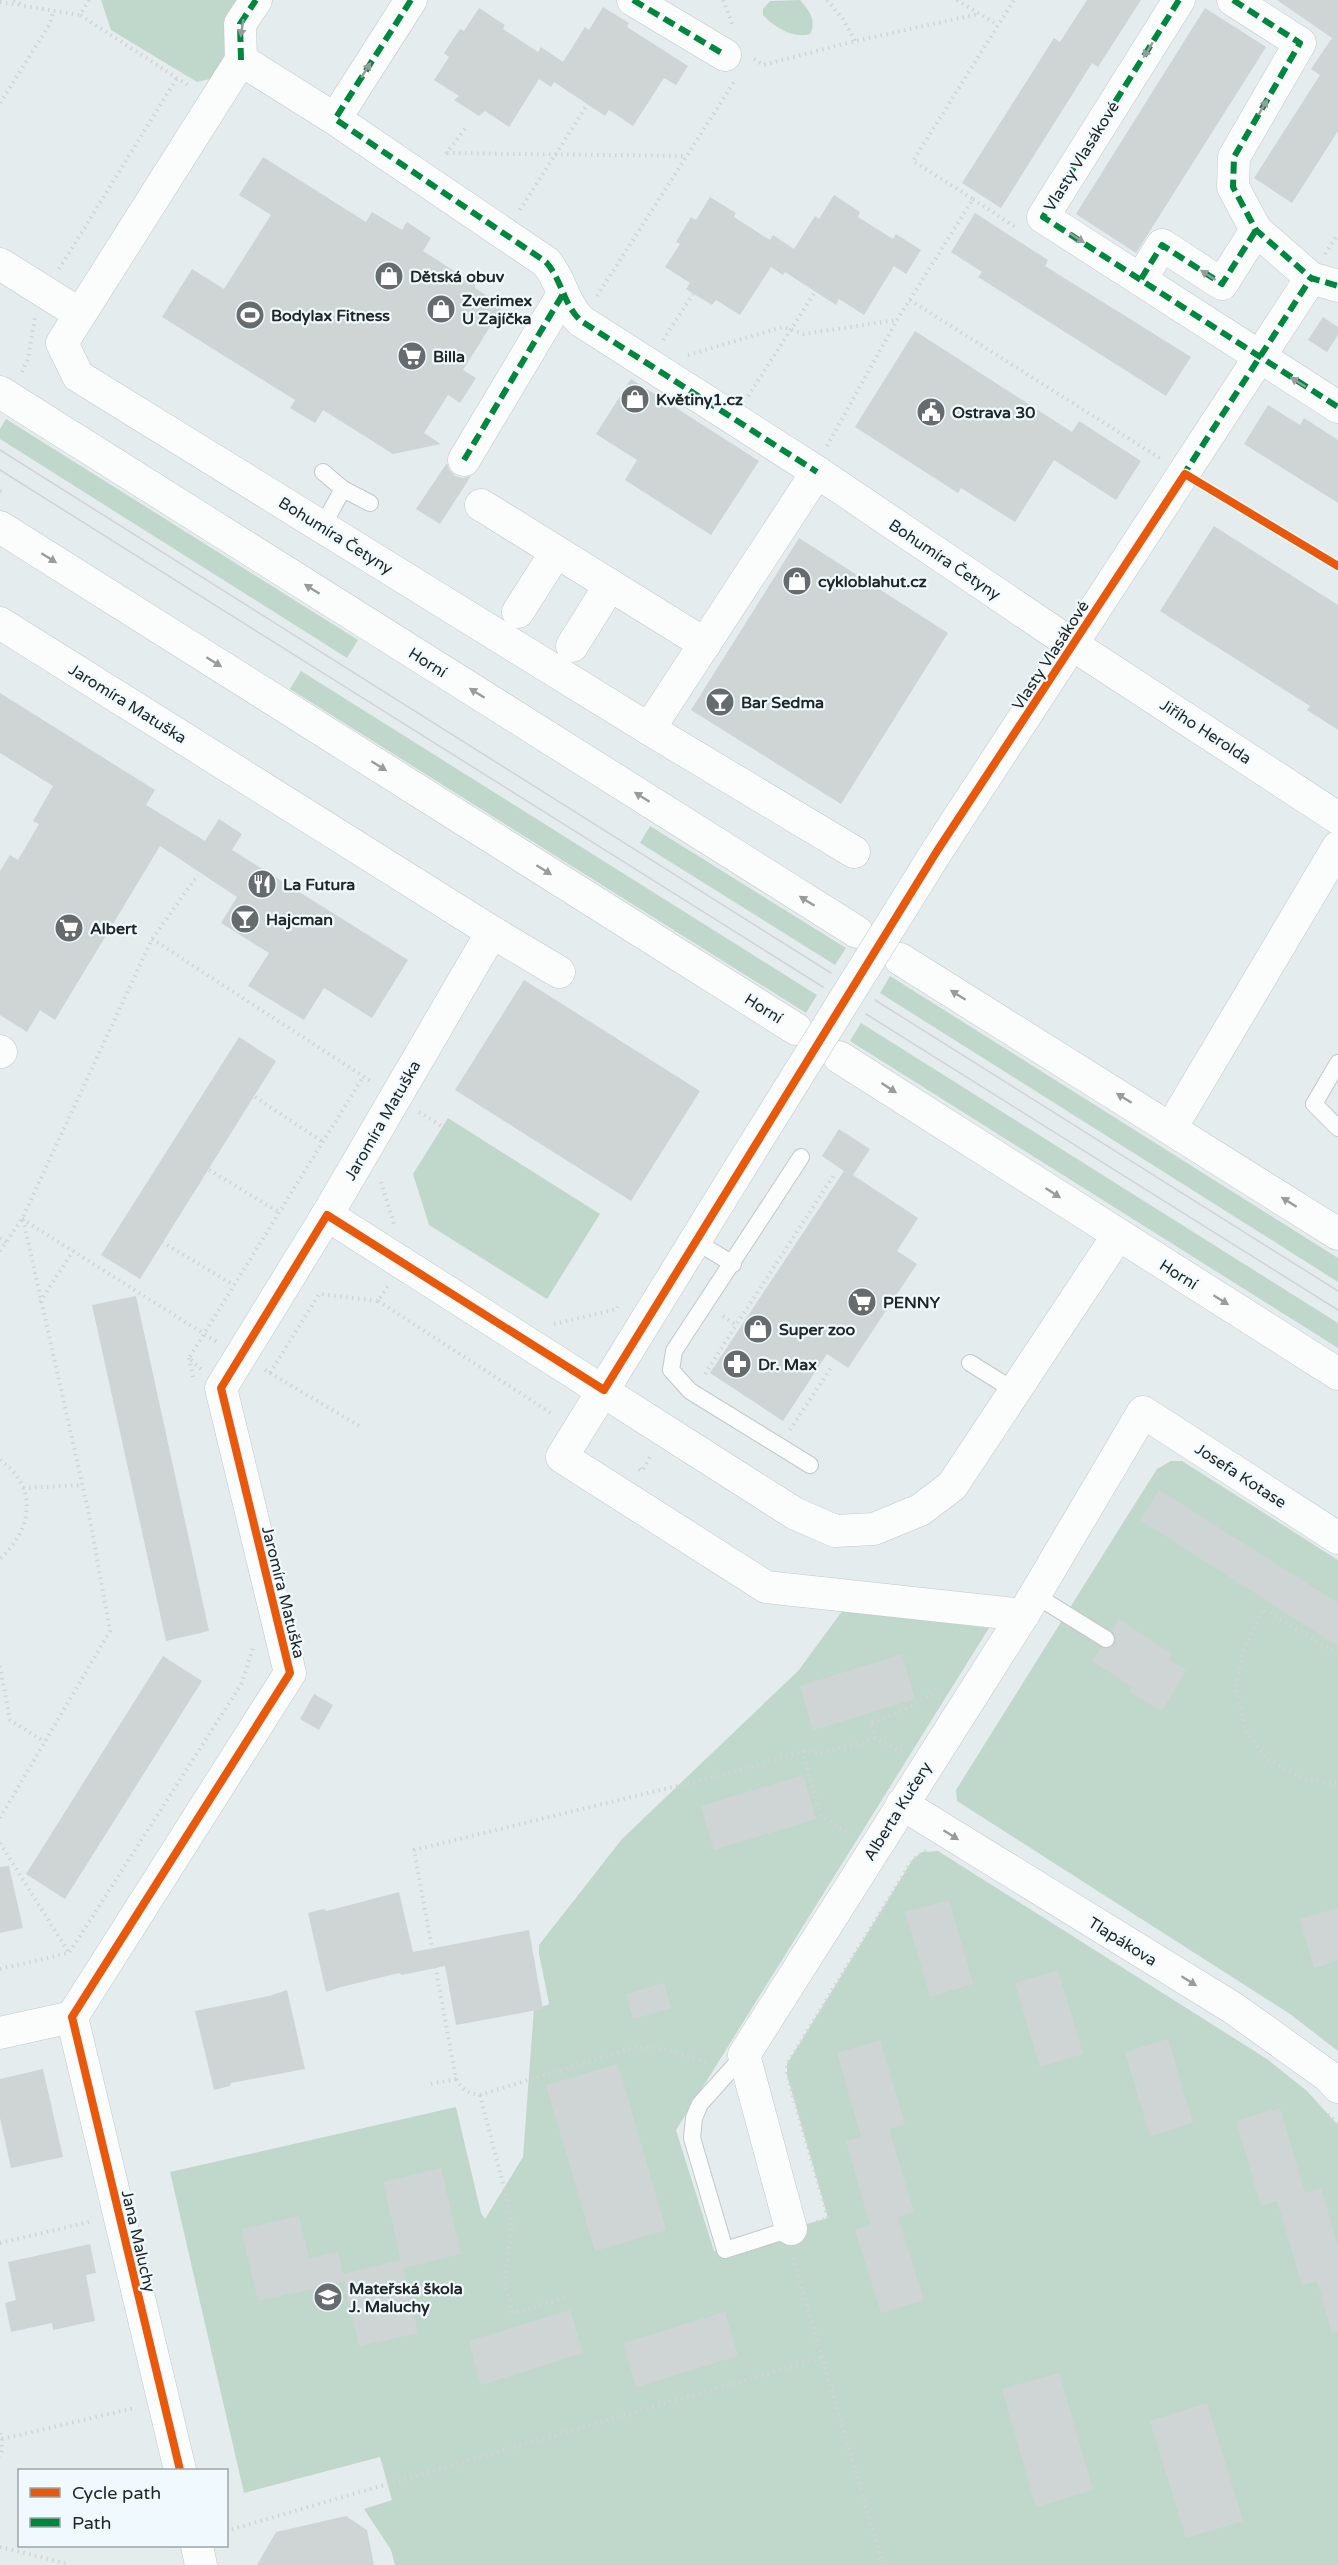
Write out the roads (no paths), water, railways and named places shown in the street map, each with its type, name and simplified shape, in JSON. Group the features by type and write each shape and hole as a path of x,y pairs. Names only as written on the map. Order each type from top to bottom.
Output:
{"street":[{"path":"241,60 240,24 256,0"},
{"path":"335,120 411,0"},
{"path":"633,0 737,63"},
{"name":"Vlasty Vlasákové","path":"1179,0 1043,216 1259,358 1338,407"},
{"name":"Vlasty Vlasákové","path":"1029,1605 766,1587 562,1457 937,851 1259,358 1324,281 1256,230 1233,187 1231,172 1234,157 1300,43 1233,0"},
{"name":"Bohumíra Četyny","path":"854,852 649,729 78,376 62,343 241,60 335,120 546,262 553,270 568,307 581,321 817,472 1073,645"},
{"path":"1141,279 1162,245 1222,284 1256,230"},
{"path":"4,275 45,292 80,314"},
{"path":"464,460 563,294"},
{"name":"Horní","path":"5,395 857,932"},
{"path":"649,729 817,472"},
{"path":"481,505 705,644"},
{"name":"Horní","path":"0,527 796,1029"},
{"path":"518,612 556,552"},
{"path":"572,646 610,585"},
{"name":"Jaromíra Matuška","path":"0,623 492,932 404,1102 327,1215 240,1356 208,1384 290,1673 72,2017"},
{"name":"Jiřího Herolda","path":"1073,645 1338,818"},
{"path":"1171,1128 1338,847"},
{"path":"492,932 559,972"},
{"path":"900,959 1338,1234"},
{"name":"Horní","path":"839,1057 1338,1374"},
{"path":"327,1215 794,1513 835,1531 874,1529 921,1510 952,1486 1118,1235"},
{"name":"Alberta Kučery","path":"735,2063 1029,1605 1143,1412"},
{"name":"Josefa Kotase","path":"1143,1412 1338,1538"},
{"name":"Tlapákova","path":"902,1804 1233,2008 1328,2076 1330,2097"},
{"path":"0,2033 72,2017"},
{"name":"Jana Maluchy","path":"72,2017 180,2469"},
{"path":"735,2063 791,2229"},
{"path":"197,2547 201,2565"}],"lane":[{"path":"323,472 343,489 370,503"},
{"path":"322,527 343,489"},
{"path":"1338,1063 1332,1086 1314,1104 1338,1128"},
{"path":"801,1156 733,1264 674,1351 671,1370 690,1390 810,1465"},
{"path":"695,1241 733,1264"},
{"path":"970,1364 1015,1391"},
{"path":"1029,1605 1106,1639"},
{"path":"735,2063 700,2104 694,2118 692,2138 725,2250 791,2229"}],"tram line":[{"path":"0,450 831,973"},
{"path":"0,470 823,987"},
{"path":"875,1000 1338,1291"},
{"path":"866,1014 1338,1310"}],"place":[{"name":"Dětská obuv","path":"389,276"},
{"name":"Zverimex U Zajíčka","path":"441,309"},
{"name":"Bodylax Fitness","path":"250,315"},
{"name":"Billa","path":"412,356"},
{"name":"Květiny1.cz","path":"635,399"},
{"name":"Ostrava 30","path":"931,412"},
{"name":"cykloblahut.cz","path":"797,581"},
{"name":"Bar Sedma","path":"720,702"},
{"name":"La Futura","path":"262,884"},
{"name":"Hajcman","path":"245,919"},
{"name":"Albert","path":"69,928"},
{"name":"PENNY","path":"862,1302"},
{"name":"Super zoo","path":"758,1329"},
{"name":"Dr. Max","path":"737,1364"},
{"name":"Mateřská škola J. Maluchy","path":"328,2297"}]}
